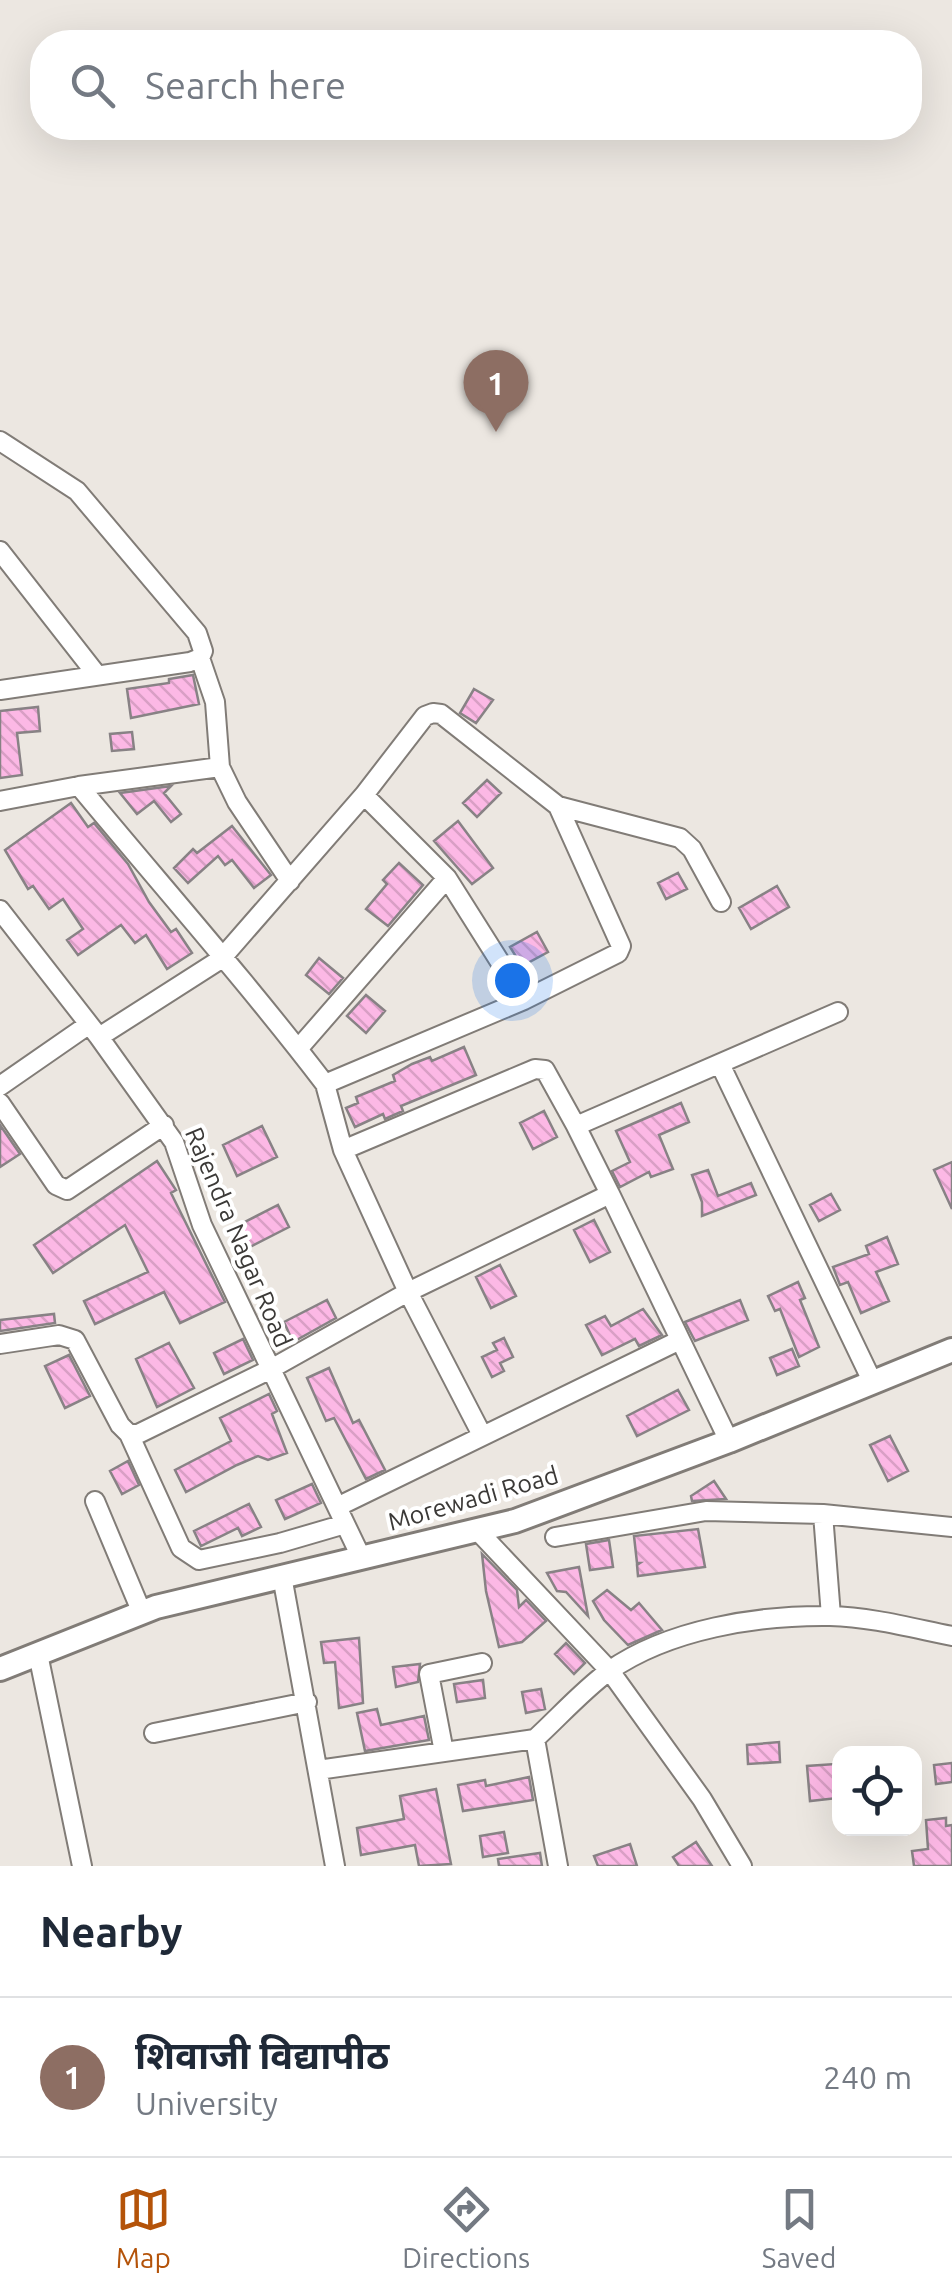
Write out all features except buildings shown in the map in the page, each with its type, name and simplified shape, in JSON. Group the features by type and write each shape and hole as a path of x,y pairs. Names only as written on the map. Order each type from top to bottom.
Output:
{"main road":[{"name":"Morewadi Road","path":"0,1669 142,1613 516,1520 729,1441 952,1350"}],"street":[{"path":"0,441 77,491 197,633 200,658 215,702 220,768 237,802 290,881"},
{"path":"0,552 97,675"},
{"path":"0,690 200,658"},
{"path":"0,1086 221,958 364,795 425,716 433,712 441,714 558,806 680,838 692,849 721,902"},
{"path":"0,801 79,786 220,768"},
{"path":"79,786 325,1084 343,1150 408,1292 482,1434"},
{"path":"364,795 447,878 524,1000"},
{"path":"325,1084 524,1000 618,953 621,946 558,806"},
{"path":"298,1049 447,878"},
{"name":"Rajendra Nagar Road","path":"0,910 174,1142 202,1226 361,1557"},
{"path":"576,1126 838,1012"},
{"path":"720,1064 873,1383"},
{"path":"343,1150 534,1069 545,1070 610,1194 729,1441"},
{"path":"0,1103 56,1185 67,1190 164,1125"},
{"path":"129,1434 138,1434 269,1370 408,1292 610,1194"},
{"path":"0,1344 58,1335 75,1340 120,1425 129,1434 180,1548 199,1560 280,1543 341,1516 482,1434 680,1340"},
{"path":"95,1501 142,1613"},
{"path":"555,1537 706,1511 823,1514 952,1527"},
{"path":"823,1514 830,1616"},
{"path":"478,1531 610,1671 702,1798 742,1866"},
{"path":"282,1576 335,1866"},
{"path":"318,1770 535,1738 610,1671 704,1628 830,1616 952,1636"},
{"path":"38,1654 82,1866"},
{"path":"444,1752 429,1674 482,1663"},
{"path":"154,1733 307,1702"},
{"path":"535,1738 558,1866"}],"place":[{"name":"शिवाजी विद्यापीठ","path":"496,432"}]}
